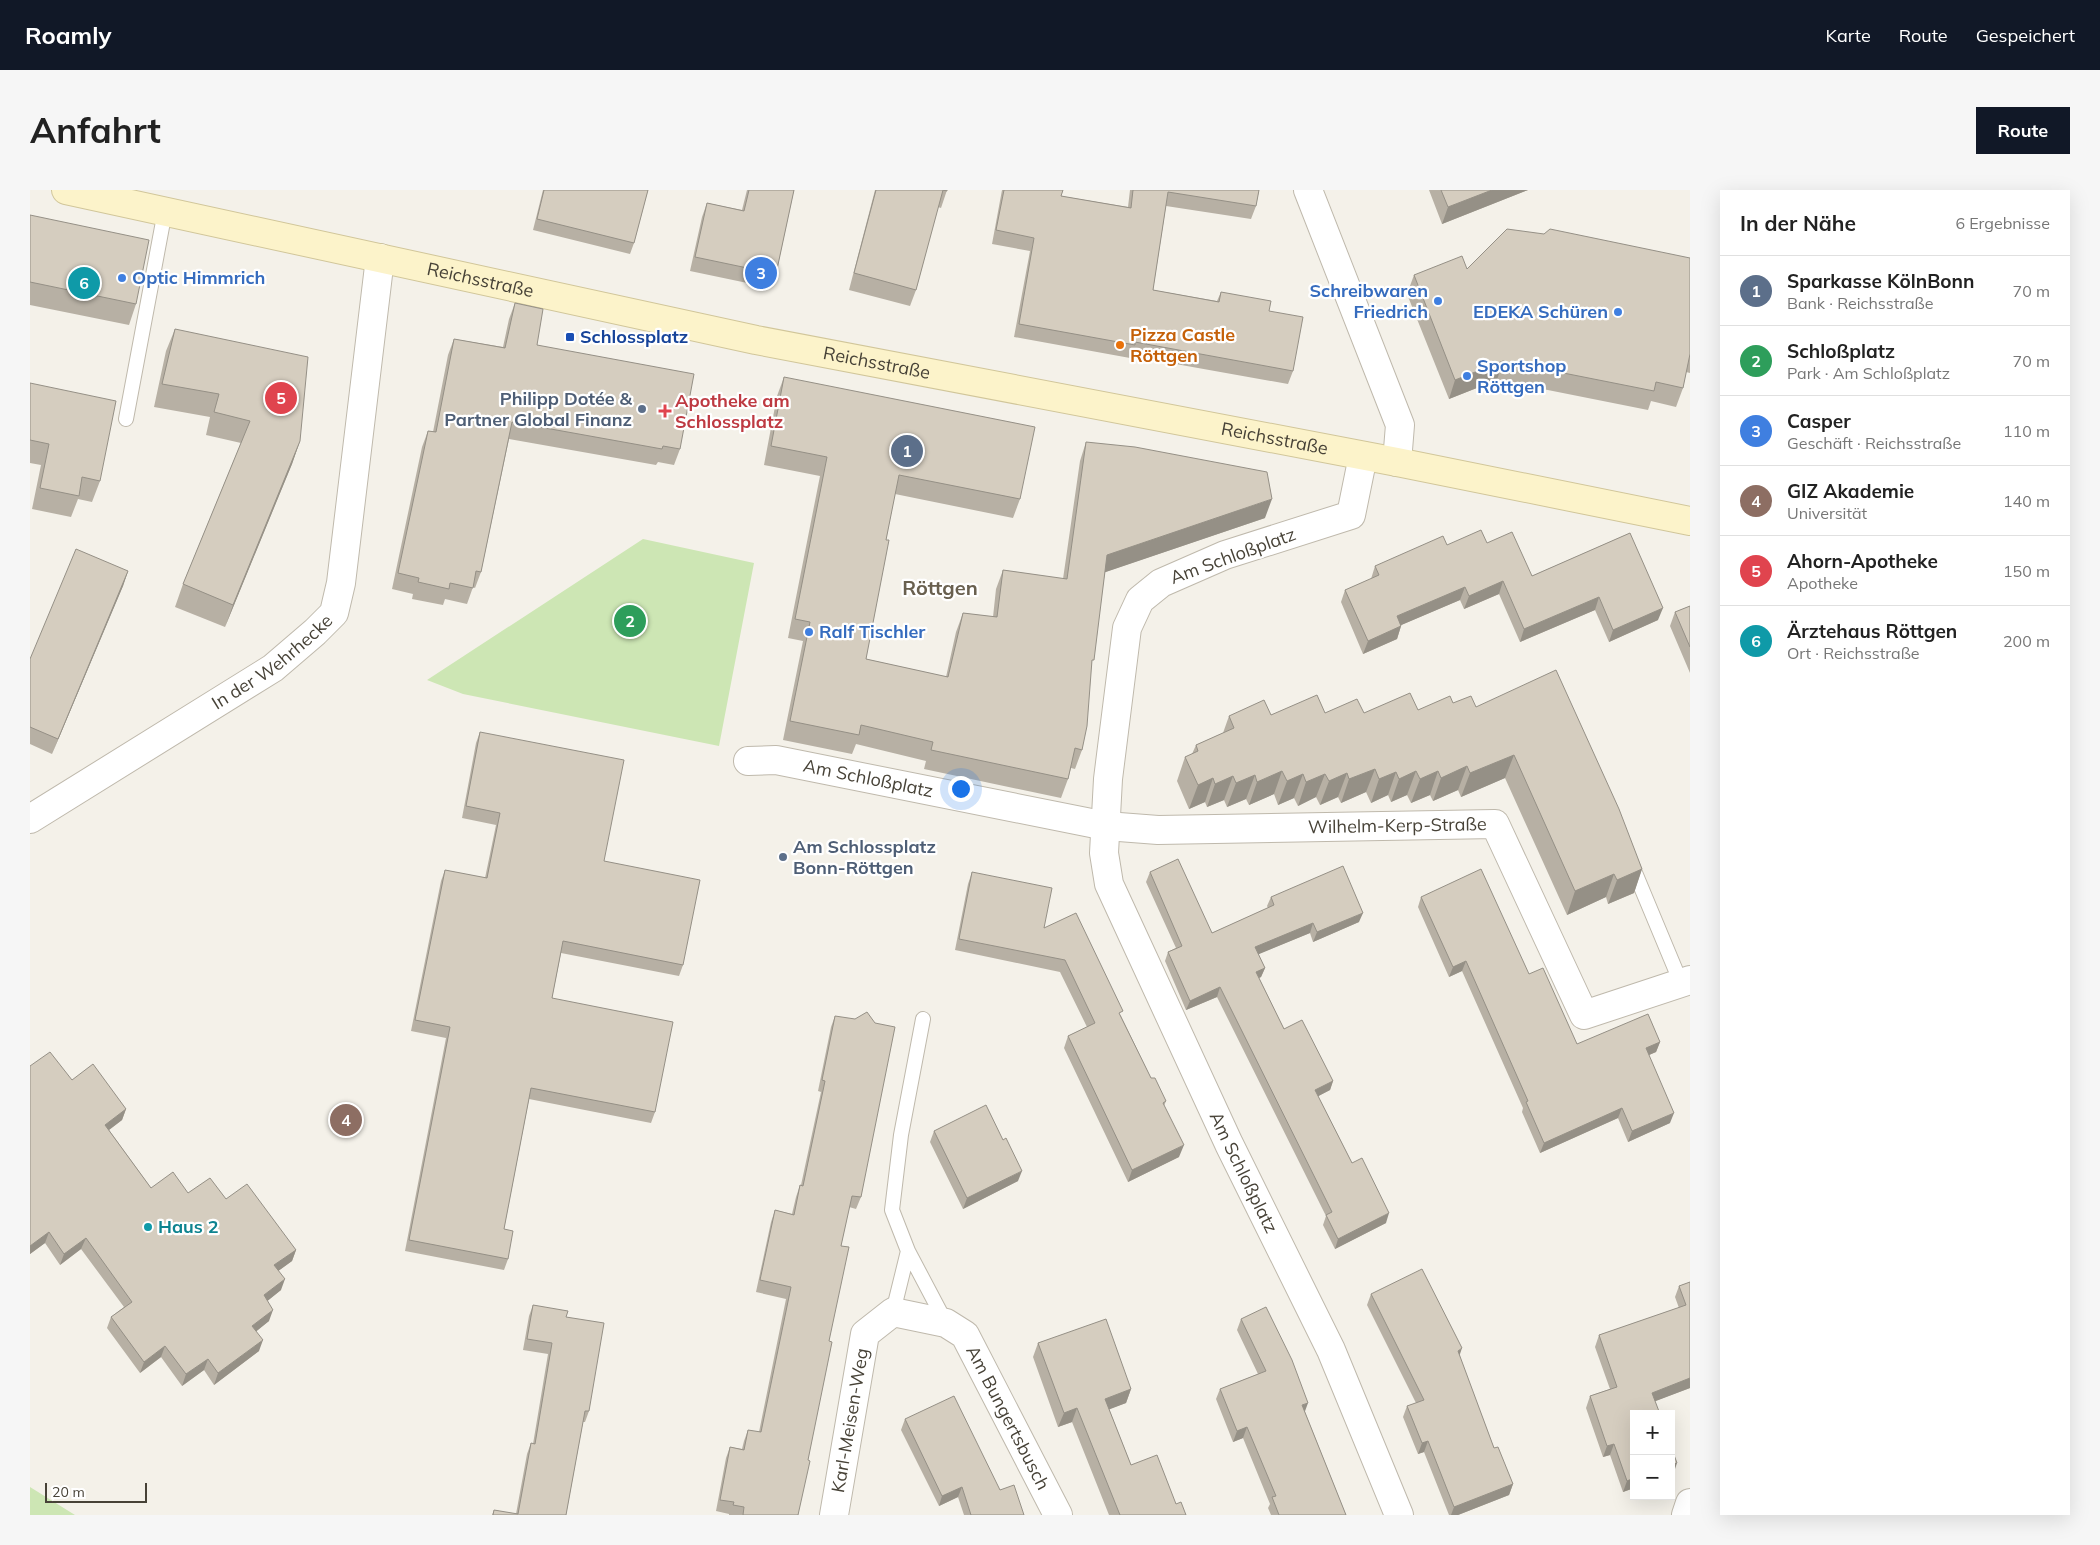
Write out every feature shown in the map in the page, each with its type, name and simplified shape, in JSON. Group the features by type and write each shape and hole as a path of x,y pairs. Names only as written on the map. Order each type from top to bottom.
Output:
{"main road":[{"name":"Reichsstraße","path":"66,190 756,340 1397,462 1690,521"}],"street":[{"path":"1308,190 1400,425 1397,462"},
{"name":"In der Wehrhecke","path":"30,819 273,668 334,613 341,583 380,258"},
{"name":"Am Schloßplatz","path":"1363,456 1351,515 1225,555 1161,583 1140,600 1127,628 1108,779 1104,853 1109,884 1229,1144 1331,1350 1399,1515"},
{"name":"Am Schloßplatz","path":"748,761 776,760 1106,826"},
{"name":"Wilhelm-Kerp-Straße","path":"1106,826 1158,830 1495,824 1584,1015 1685,982"},
{"name":"Am Bungertsbusch","path":"893,1312 946,1323 965,1334 1058,1515"},
{"name":"Karl-Meisen-Weg","path":"834,1515 865,1334 893,1312"},
{"path":"1686,1515 1690,1503"}],"lane":[{"path":"126,419 165,211"},
{"name":"Wilhelm-Kerp-Straße","path":"1626,852 1685,982"},
{"path":"923,1019 901,1135 892,1210 908,1251 946,1323"},
{"path":"893,1312 908,1251"}],"green space":[{"path":"643,539 754,563 719,746 463,694 427,680"},
{"path":"30,1487 75,1515 30,1515"}],"building":[{"path":"544,190 648,190 634,243 537,219"},
{"path":"749,190 794,190 776,274 695,257 707,203 744,211"},
{"path":"876,190 943,190 916,290 854,273"},
{"path":"1004,190 1063,190 1061,196 1131,208 1133,190 1259,190 1256,206 1168,192 1153,290 1219,302 1221,292 1271,301 1269,311 1303,317 1293,371 1135,342 1135,345 1019,324 1034,238 996,230"},
{"path":"1441,190 1492,190 1448,207"},
{"path":"30,215 149,240 136,304 30,282"},
{"path":"1507,229 1544,234 1550,229 1690,258 1690,354 1683,388 1656,382 1654,391 1503,361 1455,380 1414,275 1462,256 1467,269"},
{"path":"515,303 543,309 537,345 694,374 680,449 663,446 662,449 512,422 481,572 476,571 473,588 450,583 449,589 418,582 419,578 398,573 428,431 436,432 454,339 505,348"},
{"path":"175,329 308,357 300,441 233,605 183,584 250,421 214,412 219,394 162,384"},
{"path":"784,377 1035,427 1020,499 899,475 886,540 889,540 866,659 948,677 963,613 997,617 1003,570 1067,579 1086,442 1135,447 1267,472 1272,499 1107,555 1094,660 1092,660 1087,726 1082,750 1075,748 1068,779 931,750 933,742 861,725 859,735 790,721 810,622 795,619 827,457 771,446"},
{"path":"30,383 116,401 100,481 82,477 79,496 40,488 49,444 30,440"},
{"path":"1481,530 1487,543 1512,532 1532,576 1630,533 1663,608 1613,630 1599,597 1524,629 1503,581 1469,596 1465,587 1397,616 1401,626 1368,641 1345,590 1379,575 1375,566 1443,536 1447,545"},
{"path":"76,549 128,571 58,739 30,727 30,659"},
{"path":"1690,606 1690,647 1675,612"},
{"path":"1556,670 1619,809 1642,869 1617,880 1614,874 1575,891 1514,755 1470,773 1467,766 1441,778 1438,771 1420,779 1416,771 1399,779 1396,772 1379,779 1375,769 1349,779 1347,773 1329,781 1325,774 1306,782 1303,774 1287,781 1282,771 1257,782 1255,775 1236,783 1233,776 1215,784 1213,778 1198,785 1185,757 1198,751 1196,745 1234,728 1229,716 1264,700 1271,715 1317,695 1325,713 1357,699 1364,713 1410,693 1418,710 1450,696 1453,703 1471,696 1476,707"},
{"path":"480,732 624,760 604,861 700,880 683,965 563,941 552,998 673,1022 655,1112 531,1088 504,1229 513,1231 508,1259 409,1240 450,1027 415,1020 445,870 487,878 500,813 466,806"},
{"path":"1178,859 1212,933 1274,905 1271,897 1343,866 1363,913 1317,932 1313,923 1255,947 1265,968 1256,972 1284,1029 1302,1020 1333,1081 1315,1090 1352,1163 1362,1158 1389,1213 1338,1239 1326,1215 1332,1212 1220,987 1190,1001 1168,952 1182,946 1150,872"},
{"path":"1481,869 1529,974 1543,968 1577,1044 1648,1014 1660,1042 1646,1048 1674,1113 1632,1131 1622,1108 1544,1143 1526,1102 1528,1101 1466,961 1453,967 1421,897"},
{"path":"972,872 1052,888 1044,928 1076,913 1123,1011 1119,1013 1151,1078 1155,1078 1166,1101 1163,1103 1184,1145 1132,1170 1068,1036 1095,1023 1065,960 959,939"},
{"path":"867,1012 875,1023 895,1027 861,1197 852,1196 841,1246 849,1247 829,1341 832,1342 798,1515 743,1515 744,1507 733,1505 734,1502 720,1500 730,1447 744,1450 748,1430 761,1432 791,1287 760,1280 775,1210 794,1215 800,1185 803,1186 825,1081 822,1080 835,1016 855,1019"},
{"name":"Haus 2","path":"50,1052 72,1080 93,1064 126,1109 105,1125 151,1188 173,1172 188,1193 210,1178 226,1199 247,1184 296,1250 274,1265 285,1279 264,1295 273,1310 252,1326 263,1340 218,1373 208,1359 186,1374 165,1346 144,1362 111,1317 132,1302 86,1238 64,1254 49,1232 30,1246 30,1066"},
{"path":"986,1105 1003,1140 1006,1138 1022,1171 967,1198 934,1131"},
{"path":"1422,1269 1462,1348 1458,1351 1494,1448 1498,1447 1513,1484 1454,1507 1428,1441 1422,1443 1407,1406 1424,1400 1371,1294"},
{"path":"1690,1282 1690,1378 1652,1393 1658,1410 1630,1410 1630,1480 1627,1481 1614,1444 1607,1446 1590,1396 1617,1387 1599,1335 1686,1305 1679,1286"},
{"path":"533,1305 568,1311 566,1317 604,1323 589,1411 585,1411 566,1515 493,1515 494,1510 518,1514 531,1443 535,1444 552,1343 527,1339"},
{"path":"1266,1307 1292,1360 1308,1403 1302,1405 1346,1515 1279,1515 1272,1497 1276,1496 1247,1427 1237,1431 1220,1389 1266,1371 1241,1319"},
{"path":"1106,1319 1131,1389 1105,1399 1131,1465 1157,1455 1176,1504 1181,1502 1186,1515 1120,1515 1077,1408 1064,1413 1038,1343"},
{"path":"954,1396 1000,1490 1014,1485 1024,1515 971,1515 962,1487 942,1496 905,1419"}],"place":[{"name":"Casper","path":"761,273"},
{"name":"Optic Himmrich","path":"122,278"},
{"name":"Ärztehaus Röttgen","path":"84,283"},
{"name":"Schreibwaren Friedrich","path":"1438,301"},
{"name":"EDEKA Schüren","path":"1618,312"},
{"name":"Schlossplatz","path":"570,337"},
{"name":"Pizza Castle Röttgen","path":"1120,345"},
{"name":"Sportshop Röttgen","path":"1467,376"},
{"name":"Ahorn-Apotheke","path":"281,398"},
{"name":"Philipp Dotée & Partner Global Finanz","path":"642,409"},
{"name":"Apotheke am Schlossplatz","path":"665,411"},
{"name":"Sparkasse KölnBonn","path":"907,451"},
{"name":"Schloßplatz","path":"630,621"},
{"name":"Ralf Tischler","path":"809,632"},
{"name":"Am Schlossplatz Bonn-Röttgen","path":"783,857"},
{"name":"GIZ Akademie","path":"346,1120"},
{"name":"Haus 2","path":"148,1227"}],"district":[{"name":"Röttgen","path":"940,588"}]}
